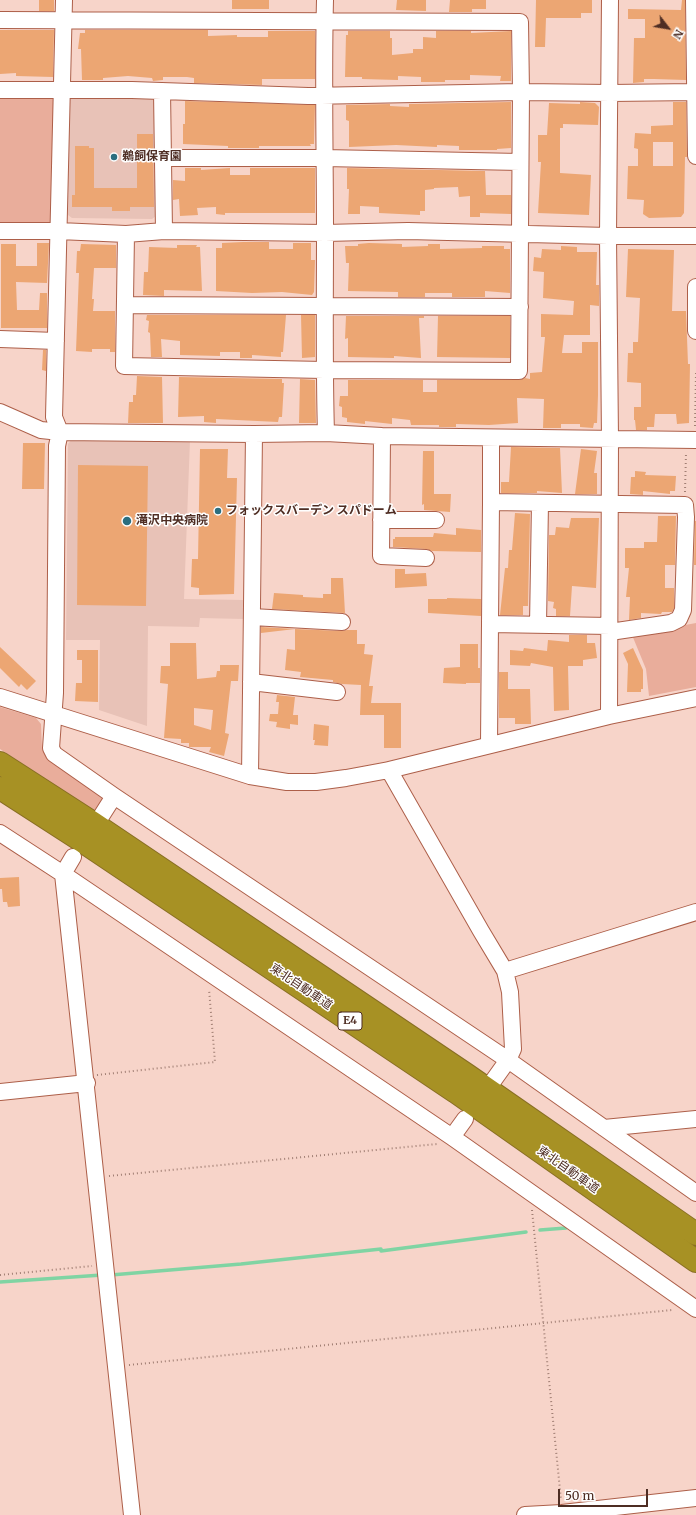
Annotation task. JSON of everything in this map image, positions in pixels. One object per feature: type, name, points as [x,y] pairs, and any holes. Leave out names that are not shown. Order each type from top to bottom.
[{"type":"highway","name":"東北自動車道","points":[[0,763],[93,822],[461,1070],[696,1234]]},
{"type":"highway","name":"東北自動車道","points":[[0,788],[79,839],[449,1087],[696,1261]]},
{"type":"street","points":[[64,0],[54,417],[60,432],[57,446],[55,693],[51,748],[54,754],[114,796],[508,1060],[696,1193]]},
{"type":"street","points":[[325,0],[323,95],[325,233],[324,370],[326,433]]},
{"type":"street","points":[[609,716],[610,439],[608,236],[610,0]]},
{"type":"street","points":[[694,0],[696,156]]},
{"type":"street","points":[[0,20],[520,22],[521,92],[519,371],[324,370],[124,366],[126,234]]},
{"type":"street","points":[[0,90],[162,91],[308,96],[521,92],[695,92]]},
{"type":"street","points":[[162,91],[164,231]]},
{"type":"street","points":[[162,158],[324,158],[520,162]]},
{"type":"street","points":[[0,231],[59,231],[126,234],[164,231],[325,233],[408,231],[608,236],[696,236]]},
{"type":"street","points":[[696,287],[696,331]]},
{"type":"street","points":[[125,305],[520,307]]},
{"type":"street","points":[[0,339],[56,341]]},
{"type":"street","points":[[0,412],[41,430],[60,432],[254,434],[326,433],[382,436],[692,440]]},
{"type":"street","points":[[250,776],[254,434]]},
{"type":"street","points":[[382,436],[381,556],[426,558]]},
{"type":"street","points":[[488,744],[491,438]]},
{"type":"street","points":[[490,624],[610,629],[671,623],[679,619],[683,602],[686,517],[684,505],[491,502]]},
{"type":"street","points":[[538,625],[540,503]]},
{"type":"street","points":[[381,520],[436,520]]},
{"type":"street","points":[[252,617],[342,622]]},
{"type":"street","points":[[251,682],[337,692]]},
{"type":"street","points":[[0,697],[250,776],[287,782],[316,782],[389,770],[488,744],[609,716],[696,698]]},
{"type":"street","points":[[389,770],[480,931],[505,971],[510,992],[513,1049],[508,1060],[493,1081]]},
{"type":"street","points":[[100,818],[114,796]]},
{"type":"street","points":[[0,833],[452,1137],[695,1308]]},
{"type":"street","points":[[73,857],[63,874],[132,1515]]},
{"type":"street","points":[[505,971],[696,912]]},
{"type":"street","points":[[0,1092],[86,1080]]},
{"type":"street","points":[[452,1137],[465,1119]]},
{"type":"street","points":[[604,1128],[696,1119]]},
{"type":"street","points":[[525,1515],[562,1513],[696,1498]]},
{"type":"path","points":[[684,505],[692,440],[696,373]]},
{"type":"path","points":[[86,1080],[215,1062],[207,971]]},
{"type":"path","points":[[96,1178],[437,1144],[452,1137]]},
{"type":"path","points":[[530,1192],[562,1513]]},
{"type":"path","points":[[0,1275],[106,1272]]},
{"type":"path","points":[[116,1366],[543,1322],[695,1308]]},
{"type":"shaded area","points":[[0,94],[46,94],[58,99],[56,226],[0,226]]},
{"type":"shaded area","name":"鵜飼保育園","points":[[72,96],[155,96],[160,213],[152,219],[72,218],[68,215],[69,101]]},
{"type":"shaded area","name":"滝沢中央病院","points":[[72,439],[190,440],[184,599],[244,600],[244,619],[200,618],[199,627],[148,626],[147,726],[99,710],[100,640],[66,640],[68,444]]},
{"type":"shaded area","points":[[696,623],[696,687],[649,696],[646,669],[632,635]]},
{"type":"shaded area","points":[[0,707],[36,718],[41,724],[42,749],[48,759],[107,798],[97,813],[0,749]]},
{"type":"building","points":[[39,0],[54,0],[54,11],[39,11]]},
{"type":"building","points":[[232,0],[269,0],[269,9],[232,9]]},
{"type":"building","points":[[397,0],[426,0],[426,11],[396,10]]},
{"type":"building","points":[[450,0],[486,0],[486,9],[472,9],[472,12],[449,12]]},
{"type":"building","points":[[536,0],[592,0],[592,13],[581,13],[581,18],[546,18],[545,47],[535,47]]},
{"type":"building","points":[[682,0],[685,0],[686,80],[644,79],[644,82],[633,83],[634,38],[645,38],[645,19],[628,19],[628,9],[681,10]]},
{"type":"building","points":[[0,30],[54,30],[53,77],[16,76],[16,73],[0,74]]},
{"type":"building","points":[[85,30],[208,30],[208,36],[237,35],[237,37],[268,37],[268,31],[315,31],[315,79],[262,79],[262,85],[194,83],[194,78],[187,77],[163,77],[163,80],[153,81],[152,78],[128,76],[103,78],[103,80],[82,80],[81,49],[78,49],[80,33],[85,33]]},
{"type":"building","points":[[348,31],[390,31],[390,38],[392,38],[392,55],[413,53],[413,49],[423,49],[423,37],[436,38],[436,31],[471,31],[471,33],[511,31],[511,81],[500,81],[501,76],[470,75],[470,80],[445,80],[445,82],[421,82],[421,77],[398,76],[398,80],[345,77],[346,35],[348,35]]},
{"type":"building","points":[[185,101],[315,105],[314,144],[310,144],[311,146],[259,146],[259,148],[228,148],[228,146],[183,144]]},
{"type":"building","points":[[511,102],[511,148],[497,150],[459,150],[459,146],[437,145],[437,147],[396,145],[349,147],[349,121],[346,120],[346,105],[390,104],[390,106],[409,107],[409,104]]},
{"type":"building","points":[[580,102],[595,103],[599,107],[598,125],[563,124],[563,128],[560,128],[560,173],[591,175],[589,215],[538,213],[541,162],[538,162],[538,135],[547,135],[549,103],[580,104]]},
{"type":"building","points":[[673,102],[686,102],[687,157],[685,157],[684,213],[681,217],[649,218],[643,214],[644,200],[627,199],[628,166],[638,166],[638,149],[634,148],[635,133],[651,134],[651,126],[673,125]],"holes":[[[653,142],[673,142],[673,166],[653,166]]]},
{"type":"building","points":[[137,134],[153,134],[154,207],[130,207],[130,211],[112,211],[112,207],[72,207],[72,195],[75,195],[75,146],[89,146],[89,148],[94,148],[94,188],[137,188]]},
{"type":"building","points":[[185,168],[201,168],[201,170],[230,168],[230,175],[250,175],[250,168],[315,168],[315,213],[225,213],[225,215],[216,214],[216,207],[197,208],[198,215],[180,216],[179,199],[173,200],[173,180],[185,181]]},
{"type":"building","points":[[347,168],[485,171],[486,195],[511,195],[511,214],[480,213],[480,217],[470,217],[470,196],[459,197],[458,187],[425,190],[425,211],[420,211],[420,215],[379,213],[379,207],[360,206],[360,214],[348,214],[349,189],[347,189]]},
{"type":"building","points":[[269,242],[269,249],[293,249],[293,243],[311,243],[311,260],[315,260],[314,292],[312,295],[282,292],[252,293],[216,291],[216,248],[222,248],[222,243]]},
{"type":"building","points":[[37,243],[49,243],[47,283],[16,282],[17,310],[39,310],[40,293],[47,293],[47,328],[1,328],[1,244],[16,244],[16,266],[37,266]]},
{"type":"building","points":[[81,244],[116,245],[116,268],[94,268],[92,299],[94,299],[93,311],[115,311],[115,352],[110,352],[110,349],[92,349],[92,352],[76,351],[79,273],[76,273],[77,251],[80,251]]},
{"type":"building","points":[[358,244],[402,244],[402,247],[440,244],[440,249],[504,246],[504,249],[510,249],[510,293],[485,291],[485,297],[452,297],[452,293],[425,293],[425,297],[398,297],[398,292],[348,291],[349,263],[346,263],[345,246],[358,246]]},
{"type":"building","points":[[177,245],[197,245],[196,247],[200,247],[202,291],[164,290],[164,296],[143,295],[144,272],[148,272],[149,247],[177,248]]},
{"type":"building","points":[[561,246],[577,247],[577,252],[597,252],[596,285],[599,285],[599,306],[590,305],[590,335],[564,335],[562,353],[582,353],[582,342],[598,342],[597,423],[594,423],[593,428],[580,427],[580,424],[561,424],[561,428],[543,428],[544,399],[517,398],[518,423],[489,425],[456,424],[456,427],[439,427],[439,425],[411,425],[410,420],[392,418],[392,424],[365,421],[365,424],[347,422],[347,418],[342,417],[342,407],[339,406],[340,396],[348,396],[348,380],[423,380],[423,392],[437,392],[437,380],[519,380],[525,378],[530,379],[530,373],[542,372],[545,337],[541,337],[541,314],[573,315],[574,301],[543,298],[544,272],[533,271],[534,257],[541,258],[542,249],[561,250]]},
{"type":"building","points":[[628,249],[674,250],[672,311],[686,311],[688,364],[690,364],[689,423],[677,424],[676,414],[655,414],[654,427],[647,427],[647,430],[636,430],[634,407],[641,407],[641,383],[627,382],[628,353],[633,353],[633,342],[638,342],[640,298],[626,297]]},
{"type":"building","points":[[147,315],[286,315],[283,352],[281,352],[281,357],[252,355],[252,358],[240,358],[240,352],[220,352],[220,356],[180,355],[180,341],[161,339],[162,357],[151,357],[150,333],[148,332],[149,321],[146,320]]},
{"type":"building","points":[[301,315],[315,315],[315,357],[302,358]]},
{"type":"building","points":[[346,316],[424,316],[424,318],[419,318],[421,358],[394,356],[394,358],[348,357],[348,338],[345,339]]},
{"type":"building","points":[[438,316],[510,316],[510,358],[437,357]]},
{"type":"building","points":[[43,350],[46,350],[46,371],[42,370]]},
{"type":"building","points":[[137,376],[162,377],[163,423],[128,423],[129,402],[133,402],[133,395],[136,395]]},
{"type":"building","points":[[179,377],[282,379],[282,383],[284,383],[282,417],[279,417],[278,422],[216,419],[216,423],[204,422],[204,416],[178,417]]},
{"type":"building","points":[[300,379],[315,380],[316,423],[299,423]]},
{"type":"building","points":[[23,443],[45,443],[44,489],[22,489]]},
{"type":"building","points":[[511,447],[560,448],[562,493],[537,491],[537,493],[501,493],[501,482],[509,482]]},
{"type":"building","name":"フォックスバーデン スパドーム","points":[[200,449],[228,449],[227,478],[237,478],[234,594],[199,595],[199,588],[191,587],[192,559],[198,559]]},
{"type":"building","points":[[581,449],[597,451],[594,473],[597,473],[597,494],[575,494]]},
{"type":"building","points":[[423,451],[434,451],[434,494],[451,494],[450,512],[424,510],[424,504],[422,505]]},
{"type":"building","name":"滝沢中央病院","points":[[78,465],[148,466],[146,606],[77,605]]},
{"type":"building","points":[[635,471],[646,472],[645,475],[676,476],[675,491],[670,491],[670,494],[643,491],[643,495],[630,494],[631,477],[635,477]]},
{"type":"building","points":[[515,513],[530,514],[528,606],[523,606],[523,615],[500,615],[505,568],[508,568],[509,550],[512,550]]},
{"type":"building","points":[[658,516],[676,516],[675,565],[665,565],[665,588],[674,588],[674,608],[672,612],[662,612],[661,614],[641,613],[641,618],[629,620],[630,597],[626,597],[629,568],[625,568],[625,548],[644,548],[644,542],[657,542]]},
{"type":"building","points":[[571,518],[599,518],[596,588],[572,586],[570,616],[556,616],[556,609],[553,608],[554,602],[548,601],[549,535],[555,535],[556,527],[569,528]]},
{"type":"building","points":[[695,521],[696,565],[694,565]]},
{"type":"building","points":[[456,528],[481,530],[481,552],[432,551],[426,549],[393,547],[393,539],[395,539],[395,537],[433,537],[434,533],[456,535]]},
{"type":"building","points":[[395,569],[405,569],[405,574],[426,573],[427,586],[395,588]]},
{"type":"building","points":[[331,578],[343,578],[345,613],[272,609],[274,593],[323,598],[323,594],[331,594]]},
{"type":"building","points":[[428,599],[481,599],[481,616],[428,613]]},
{"type":"building","points":[[261,627],[295,629],[261,633]]},
{"type":"building","points":[[295,629],[341,631],[357,630],[357,644],[365,644],[364,654],[373,655],[369,686],[373,686],[371,703],[401,703],[401,748],[384,748],[384,715],[360,715],[361,685],[342,684],[333,682],[333,680],[300,677],[301,672],[285,670],[287,649],[295,650]]},
{"type":"building","points":[[569,635],[587,635],[587,643],[595,643],[597,658],[583,660],[583,666],[568,666],[569,710],[554,711],[553,667],[531,663],[530,666],[510,665],[510,650],[523,651],[524,648],[547,651],[548,640],[569,642]]},
{"type":"building","points":[[170,643],[196,643],[197,679],[216,677],[217,671],[220,671],[220,665],[239,665],[238,681],[231,681],[225,733],[229,734],[224,756],[209,752],[211,747],[189,747],[189,743],[181,743],[181,739],[164,738],[168,684],[160,683],[161,666],[170,666]],"holes":[[[194,708],[213,710],[211,730],[194,725]]]},
{"type":"building","points":[[460,644],[478,644],[478,668],[480,668],[480,683],[443,683],[444,668],[460,667]]},
{"type":"building","points":[[0,647],[36,681],[27,690],[21,684],[19,687],[0,668]]},
{"type":"building","points":[[633,648],[643,670],[643,689],[641,689],[641,692],[627,692],[628,664],[623,653]]},
{"type":"building","points":[[77,650],[98,650],[98,702],[75,701],[76,683],[82,683],[82,660],[77,660]]},
{"type":"building","points":[[499,672],[508,672],[508,689],[530,689],[531,724],[515,724],[515,718],[499,718]]},
{"type":"building","points":[[277,695],[295,697],[293,715],[298,715],[298,725],[290,724],[290,729],[276,727],[277,722],[269,721],[270,714],[278,714],[279,702],[276,702]]},
{"type":"building","points":[[314,724],[329,726],[328,746],[314,745]]},
{"type":"building","points":[[19,877],[20,906],[8,907],[7,902],[3,902],[2,889],[0,889],[0,878]]},
{"type":"waterway","points":[[540,1230],[566,1228]]},
{"type":"waterway","points":[[111,1275],[241,1264],[381,1249],[381,1251],[526,1232]]},
{"type":"waterway","points":[[0,1282],[102,1275]]},
{"type":"place","name":"鵜飼保育園","points":[[114,157]]},
{"type":"place","name":"フォックスバーデン スパドーム","points":[[218,511]]},
{"type":"place","name":"滝沢中央病院","points":[[127,521]]}]
